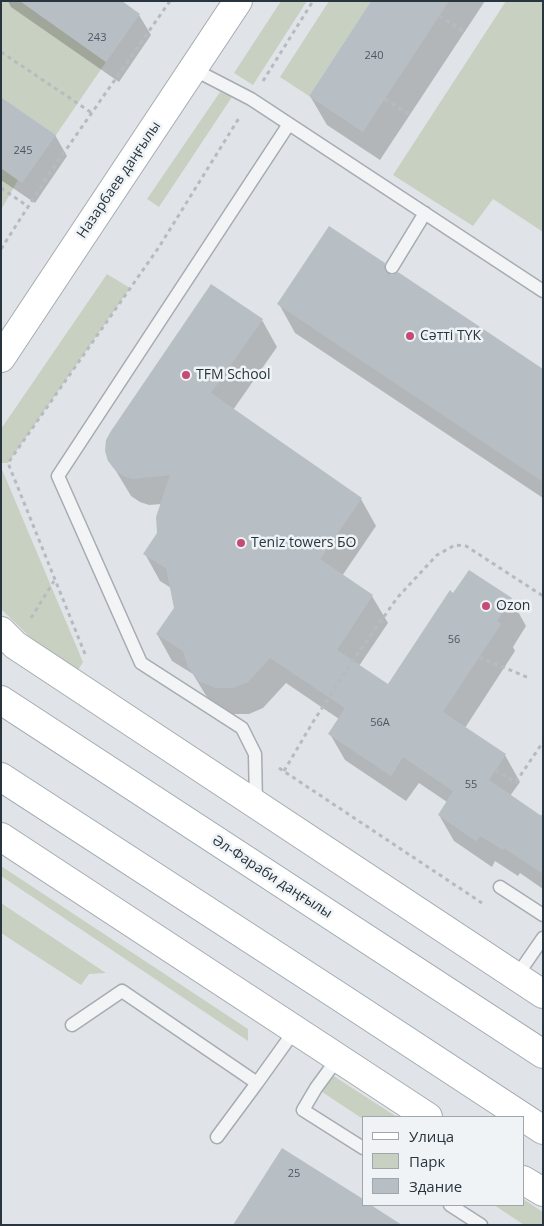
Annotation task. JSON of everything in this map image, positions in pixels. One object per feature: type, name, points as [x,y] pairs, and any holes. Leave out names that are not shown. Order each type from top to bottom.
[{"type":"main road","name":"Назарбаев даңғылы","points":[[1,358],[238,1]]},
{"type":"main road","points":[[12,636],[256,805],[543,994]]},
{"type":"main road","name":"Әл-Фараби даңғылы","points":[[1,700],[543,1054]]},
{"type":"main road","points":[[1,777],[522,1116]]},
{"type":"main road","points":[[1,838],[426,1116]]},
{"type":"main road","points":[[524,1118],[543,1130]]},
{"type":"main road","points":[[524,1181],[543,1192]]},
{"type":"lane","points":[[193,69],[251,99],[543,291]]},
{"type":"lane","points":[[256,805],[255,754],[242,728],[141,663],[58,476],[289,124]]},
{"type":"lane","points":[[392,268],[425,214]]},
{"type":"lane","points":[[500,887],[543,915]]},
{"type":"lane","points":[[516,977],[543,938]]},
{"type":"lane","points":[[72,1025],[122,991],[258,1083]]},
{"type":"lane","points":[[217,1137],[295,1030]]},
{"type":"lane","points":[[338,1058],[303,1110],[362,1147]]},
{"type":"lane","points":[[452,1206],[480,1225]]},
{"type":"path","points":[[87,658],[8,463],[159,248],[313,1]]},
{"type":"path","points":[[1,249],[49,174],[168,2]]},
{"type":"path","points":[[439,16],[465,32]]},
{"type":"path","points":[[1,52],[92,113]]},
{"type":"path","points":[[385,100],[410,116]]},
{"type":"path","points":[[1,188],[28,207]]},
{"type":"path","points":[[284,771],[350,665],[397,598],[437,556],[455,545],[466,546],[543,596]]},
{"type":"path","points":[[12,636],[54,580]]},
{"type":"path","points":[[479,657],[529,678]]},
{"type":"path","points":[[495,770],[516,782],[543,742]]},
{"type":"path","points":[[255,754],[284,771],[486,906]]},
{"type":"green space","points":[[1,1],[20,1],[106,62],[56,135],[1,97]]},
{"type":"green space","points":[[281,1],[307,1],[253,85],[234,73]]},
{"type":"green space","points":[[329,1],[371,1],[309,96],[280,77]]},
{"type":"green space","points":[[506,1],[543,1],[543,232],[493,199],[473,226],[393,175]]},
{"type":"green space","points":[[220,92],[232,97],[159,207],[147,199]]},
{"type":"green space","points":[[1,168],[18,180],[1,210]]},
{"type":"green space","points":[[107,274],[130,288],[8,463],[1,463],[1,429]]},
{"type":"green space","points":[[1,467],[83,662],[77,672],[32,639],[1,609]]},
{"type":"green space","points":[[1,866],[248,1029],[248,1041],[1,876]]},
{"type":"green space","points":[[1,903],[106,973],[89,974],[81,985],[1,933]]},
{"type":"green space","points":[[329,1073],[395,1116],[362,1116],[362,1118],[316,1088]]},
{"type":"green space","points":[[524,1200],[543,1212],[543,1225],[524,1225],[496,1206],[524,1206]]},
{"type":"building","points":[[20,1],[122,1],[140,14],[106,62]]},
{"type":"building","points":[[371,1],[449,1],[363,132],[309,96]]},
{"type":"building","points":[[1,97],[56,135],[22,183],[1,168]]},
{"type":"building","name":"Сәтті ТҮК","points":[[329,226],[385,263],[384,267],[387,274],[392,275],[398,272],[543,369],[543,482],[277,304]]},
{"type":"building","points":[[211,284],[263,319],[211,393],[362,498],[320,559],[373,595],[337,650],[388,684],[450,590],[453,593],[469,570],[512,598],[497,621],[501,624],[443,712],[506,754],[489,780],[543,817],[543,874],[504,848],[503,850],[480,836],[476,841],[438,815],[453,791],[403,757],[391,776],[328,734],[345,708],[270,658],[248,682],[233,688],[216,688],[199,681],[188,667],[183,651],[156,634],[174,608],[166,568],[143,554],[157,533],[156,517],[170,475],[133,479],[123,476],[108,461],[105,451],[106,440]]},
{"type":"building","points":[[282,1148],[362,1198],[362,1206],[373,1206],[402,1225],[233,1225]]},
{"type":"place","name":"Сәтті ТҮК","points":[[410,336]]},
{"type":"place","name":"TFM School","points":[[186,375]]},
{"type":"place","name":"Teniz towers БО","points":[[241,543]]},
{"type":"place","name":"Ozon","points":[[486,606]]}]
